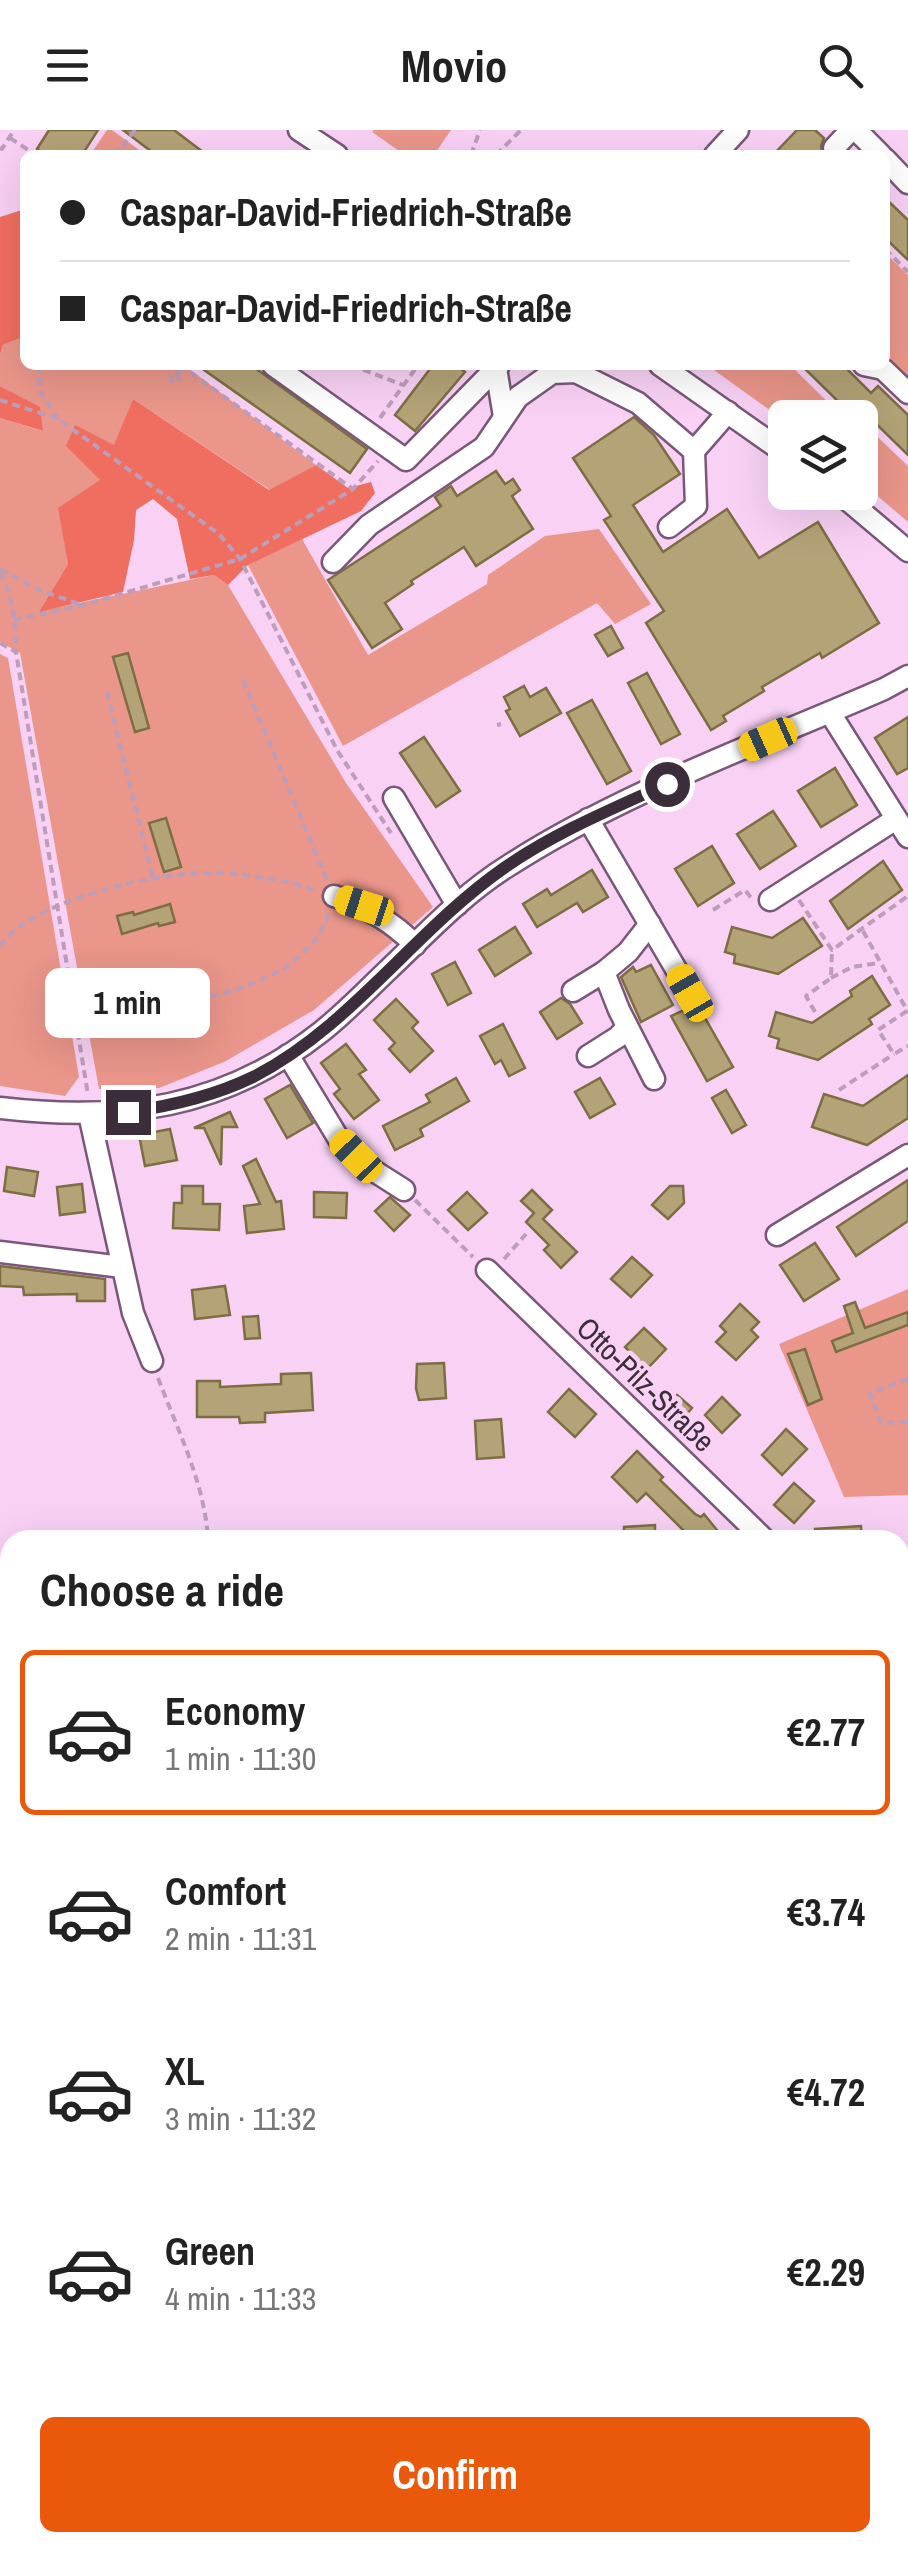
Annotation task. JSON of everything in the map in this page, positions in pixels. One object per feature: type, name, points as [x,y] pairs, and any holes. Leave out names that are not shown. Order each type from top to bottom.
[{"type":"street","points":[[299,130],[329,150]]},
{"type":"street","points":[[720,150],[738,130]]},
{"type":"street","points":[[834,148],[853,130],[875,150]]},
{"type":"street","points":[[890,164],[908,182]]},
{"type":"street","points":[[282,370],[406,460],[494,370]]},
{"type":"street","points":[[497,370],[504,417]]},
{"type":"street","points":[[667,370],[768,441]]},
{"type":"street","points":[[885,370],[908,393]]},
{"type":"street","points":[[332,562],[369,525],[484,447],[518,397],[552,373],[576,372],[638,403],[694,451]]},
{"type":"street","points":[[669,526],[696,506],[694,451],[728,412]]},
{"type":"street","points":[[859,510],[908,552]]},
{"type":"street","points":[[0,1108],[88,1114],[164,1107],[215,1093],[254,1076],[333,1021],[457,904],[506,866],[588,820],[908,676]]},
{"type":"street","points":[[830,713],[908,837]]},
{"type":"street","points":[[394,798],[457,904]]},
{"type":"street","points":[[770,900],[896,819]]},
{"type":"street","points":[[588,820],[690,993]]},
{"type":"street","points":[[334,896],[364,906],[404,933],[414,945]]},
{"type":"street","points":[[574,991],[628,952],[650,924]]},
{"type":"street","points":[[604,972],[654,1079]]},
{"type":"street","points":[[588,1056],[618,1037],[627,1026]]},
{"type":"street","points":[[288,1055],[340,1141],[371,1169],[404,1190]]},
{"type":"street","points":[[88,1114],[133,1313],[152,1361]]},
{"type":"street","points":[[777,1236],[908,1155]]},
{"type":"street","points":[[0,1252],[122,1267]]},
{"type":"street","name":"Otto-Pilz-Straße","points":[[488,1272],[755,1530]]},
{"type":"path","points":[[0,147],[14,130]]},
{"type":"path","points":[[120,150],[135,130]]},
{"type":"path","points":[[501,150],[521,130]]},
{"type":"path","points":[[10,138],[28,150]]},
{"type":"path","points":[[124,144],[133,150]]},
{"type":"path","points":[[890,254],[908,272]]},
{"type":"path","points":[[39,370],[41,393],[58,420]]},
{"type":"path","points":[[188,370],[353,488]]},
{"type":"path","points":[[364,370],[403,385]]},
{"type":"path","points":[[369,433],[414,370]]},
{"type":"path","points":[[0,400],[58,420],[220,534],[240,558],[337,750],[391,833]]},
{"type":"path","points":[[14,620],[83,605],[240,558],[353,488],[384,453]]},
{"type":"path","points":[[0,571],[42,592],[83,605]]},
{"type":"path","points":[[0,571],[14,620],[56,906],[72,984],[88,1114]]},
{"type":"path","points":[[0,644],[16,652]]},
{"type":"path","points":[[134,1012],[208,997],[281,970],[307,950],[327,920],[334,896],[243,680]]},
{"type":"path","points":[[107,692],[153,879]]},
{"type":"path","points":[[0,946],[23,922],[56,906],[153,879],[198,873],[240,874],[289,882],[334,896]]},
{"type":"path","points":[[791,888],[832,950],[831,978]]},
{"type":"path","points":[[713,910],[745,890],[758,908],[770,900]]},
{"type":"path","points":[[832,950],[908,896]]},
{"type":"path","points":[[863,931],[908,1011],[878,1030],[894,1054]]},
{"type":"path","points":[[815,1012],[806,996],[852,967],[878,962]]},
{"type":"path","points":[[839,1090],[908,1046]]},
{"type":"path","points":[[404,1190],[488,1272],[526,1234]]},
{"type":"path","points":[[152,1361],[198,1486],[208,1530]]},
{"type":"path","points":[[908,1378],[870,1393],[881,1423],[908,1422]]},
{"type":"shaded area","points":[[107,130],[112,130],[139,150],[93,150]]},
{"type":"shaded area","points":[[451,130],[437,150],[398,150],[372,132]]},
{"type":"shaded area","points":[[20,211],[20,338],[3,345],[0,355],[0,217]]},
{"type":"shaded area","points":[[890,258],[908,275],[908,386],[890,368]]},
{"type":"shaded area","points":[[20,338],[20,370],[191,370],[316,465],[270,490],[133,399],[101,480],[59,508],[68,564],[40,611],[214,575],[228,585],[346,783],[433,907],[314,1010],[224,1062],[159,1088],[99,1089],[20,653],[0,642],[0,418],[42,431],[39,407],[0,386],[3,345]]},
{"type":"shaded area","points":[[714,370],[795,370],[826,400],[768,400],[768,409]]},
{"type":"shaded area","points":[[0,386],[40,407],[43,431],[0,418]]},
{"type":"shaded area","points":[[133,399],[269,490],[316,465],[348,488],[371,482],[375,493],[361,511],[248,565],[228,585],[214,575],[190,579],[177,519],[153,499],[136,510],[123,592],[39,612],[68,564],[58,508],[100,480],[66,446],[75,425],[114,445]]},
{"type":"shaded area","points":[[878,437],[908,466],[908,522],[878,496]]},
{"type":"shaded area","points":[[599,529],[651,604],[615,624],[597,603],[343,746],[248,565],[302,539],[368,655],[487,584],[488,575],[545,536]]},
{"type":"shaded area","points":[[0,654],[8,658],[79,1077],[65,1096],[0,1086]]},
{"type":"shaded area","points":[[908,1289],[908,1495],[844,1497],[779,1344]]},
{"type":"building","points":[[49,130],[98,130],[85,150],[37,149]]},
{"type":"building","points":[[123,130],[174,130],[200,150],[149,150]]},
{"type":"building","points":[[797,130],[815,130],[824,138],[822,150],[778,150]]},
{"type":"building","points":[[890,203],[908,220],[908,260],[890,243]]},
{"type":"building","points":[[204,370],[258,370],[367,449],[350,473]]},
{"type":"building","points":[[429,370],[465,372],[415,431],[395,415]]},
{"type":"building","points":[[806,370],[848,370],[871,393],[878,386],[908,415],[908,455],[878,426],[878,400],[837,400]]},
{"type":"building","points":[[634,417],[654,435],[680,474],[633,505],[663,552],[727,509],[759,558],[818,522],[879,623],[822,658],[820,653],[762,687],[764,691],[723,716],[726,721],[711,730],[646,623],[664,611],[604,520],[611,516],[573,458]]},
{"type":"building","points":[[496,471],[505,484],[513,479],[520,490],[512,496],[533,529],[476,566],[464,547],[411,581],[413,584],[385,603],[402,629],[372,648],[328,580],[441,506],[435,497],[451,486],[457,496]]},
{"type":"building","points":[[611,626],[623,648],[608,656],[595,635]]},
{"type":"building","points":[[128,653],[149,728],[135,732],[113,657]]},
{"type":"building","points":[[647,673],[680,734],[661,744],[628,683]]},
{"type":"building","points":[[524,686],[530,697],[546,688],[561,713],[520,736],[506,711],[510,709],[504,697]]},
{"type":"building","points":[[592,700],[631,771],[607,784],[567,713]]},
{"type":"building","points":[[908,717],[908,768],[897,774],[875,738]]},
{"type":"building","points":[[424,737],[460,791],[436,807],[400,753]]},
{"type":"building","points":[[835,768],[857,805],[821,827],[798,791]]},
{"type":"building","points":[[773,811],[796,846],[760,869],[737,834]]},
{"type":"building","points":[[166,818],[181,867],[164,872],[149,823]]},
{"type":"building","points":[[712,846],[734,883],[698,906],[675,869]]},
{"type":"building","points":[[883,861],[902,890],[848,929],[830,901]]},
{"type":"building","points":[[592,870],[608,897],[583,912],[577,903],[537,927],[523,904],[547,889],[551,895]]},
{"type":"building","points":[[170,904],[175,922],[122,934],[117,916]]},
{"type":"building","points":[[803,918],[822,946],[778,974],[734,963],[735,955],[725,952],[732,927],[772,938]]},
{"type":"building","points":[[515,927],[531,953],[495,976],[479,950]]},
{"type":"building","points":[[455,962],[471,993],[448,1005],[432,974]]},
{"type":"building","points":[[651,965],[673,1005],[641,1022],[621,977],[633,967],[636,972]]},
{"type":"building","points":[[872,976],[890,1005],[869,1019],[872,1024],[818,1060],[777,1048],[779,1039],[769,1036],[776,1012],[812,1023],[852,996],[850,991]]},
{"type":"building","points":[[561,998],[570,1004],[582,1023],[557,1039],[540,1012]]},
{"type":"building","points":[[396,999],[418,1022],[412,1028],[433,1051],[410,1072],[389,1049],[395,1043],[374,1020]]},
{"type":"building","points":[[697,1004],[733,1067],[707,1081],[671,1016]]},
{"type":"building","points":[[503,1024],[525,1068],[509,1076],[501,1060],[495,1064],[480,1036]]},
{"type":"building","points":[[346,1044],[366,1070],[359,1074],[379,1100],[354,1119],[334,1094],[340,1089],[321,1063]]},
{"type":"building","points":[[908,1075],[908,1118],[867,1145],[812,1127],[824,1094],[863,1106]]},
{"type":"building","points":[[456,1078],[469,1101],[420,1129],[423,1136],[395,1150],[383,1126],[430,1102],[426,1095]]},
{"type":"building","points":[[600,1078],[615,1104],[590,1118],[575,1092]]},
{"type":"building","points":[[290,1085],[313,1123],[287,1138],[265,1099]]},
{"type":"building","points":[[726,1090],[746,1125],[732,1133],[712,1098]]},
{"type":"building","points":[[230,1112],[237,1127],[222,1127],[221,1165],[204,1128],[194,1128]]},
{"type":"building","points":[[170,1129],[177,1160],[145,1166],[139,1135]]},
{"type":"building","points":[[256,1159],[276,1202],[281,1201],[284,1229],[247,1233],[244,1206],[260,1204],[243,1166]]},
{"type":"building","points":[[7,1167],[38,1172],[34,1196],[4,1191]]},
{"type":"building","points":[[908,1180],[908,1221],[856,1256],[837,1227]]},
{"type":"building","points":[[82,1184],[85,1212],[60,1215],[57,1187]]},
{"type":"building","points":[[182,1186],[203,1186],[203,1204],[220,1204],[219,1230],[173,1228],[174,1203],[182,1203]]},
{"type":"building","points":[[670,1186],[683,1186],[684,1203],[668,1219],[652,1205]]},
{"type":"building","points":[[532,1190],[552,1210],[543,1219],[577,1252],[561,1268],[544,1250],[549,1245],[526,1222],[534,1213],[521,1201]]},
{"type":"building","points":[[314,1192],[347,1193],[346,1218],[314,1217]]},
{"type":"building","points":[[467,1192],[487,1213],[468,1230],[448,1210]]},
{"type":"building","points":[[390,1197],[410,1215],[394,1231],[375,1211]]},
{"type":"building","points":[[815,1243],[839,1279],[804,1301],[780,1265]]},
{"type":"building","points":[[632,1257],[652,1275],[631,1297],[611,1279]]},
{"type":"building","points":[[0,1266],[105,1279],[105,1301],[77,1301],[77,1294],[24,1295],[23,1287],[0,1286]]},
{"type":"building","points":[[225,1286],[230,1315],[195,1319],[192,1290]]},
{"type":"building","points":[[855,1302],[865,1328],[908,1312],[908,1325],[836,1352],[832,1341],[853,1333],[844,1306]]},
{"type":"building","points":[[740,1304],[759,1322],[751,1330],[758,1337],[736,1360],[716,1342],[726,1332],[720,1326]]},
{"type":"building","points":[[258,1316],[260,1338],[245,1339],[243,1317]]},
{"type":"building","points":[[644,1328],[666,1349],[647,1369],[625,1347]]},
{"type":"building","points":[[805,1349],[822,1399],[808,1405],[788,1354]]},
{"type":"building","points":[[444,1363],[446,1398],[419,1400],[417,1364]]},
{"type":"building","points":[[311,1373],[313,1410],[265,1413],[265,1422],[240,1423],[239,1417],[197,1417],[197,1381],[220,1381],[220,1387],[281,1384],[281,1374]]},
{"type":"building","points":[[569,1389],[596,1414],[575,1437],[548,1412]]},
{"type":"building","points":[[677,1395],[692,1408],[682,1420],[666,1407]]},
{"type":"building","points":[[722,1397],[740,1415],[722,1433],[705,1415]]},
{"type":"building","points":[[501,1419],[504,1457],[477,1459],[475,1421]]},
{"type":"building","points":[[786,1429],[807,1449],[782,1475],[762,1455]]},
{"type":"building","points":[[637,1451],[663,1477],[660,1480],[695,1514],[704,1514],[717,1530],[683,1530],[646,1493],[637,1502],[612,1477]]},
{"type":"building","points":[[794,1483],[814,1501],[794,1523],[774,1505]]},
{"type":"building","points":[[655,1525],[655,1530],[624,1530]]},
{"type":"building","points":[[861,1526],[861,1530],[815,1530]]},
{"type":"route","points":[[128,1112],[215,1093],[254,1076],[321,1032],[457,904],[506,866],[588,820],[667,784]]}]
